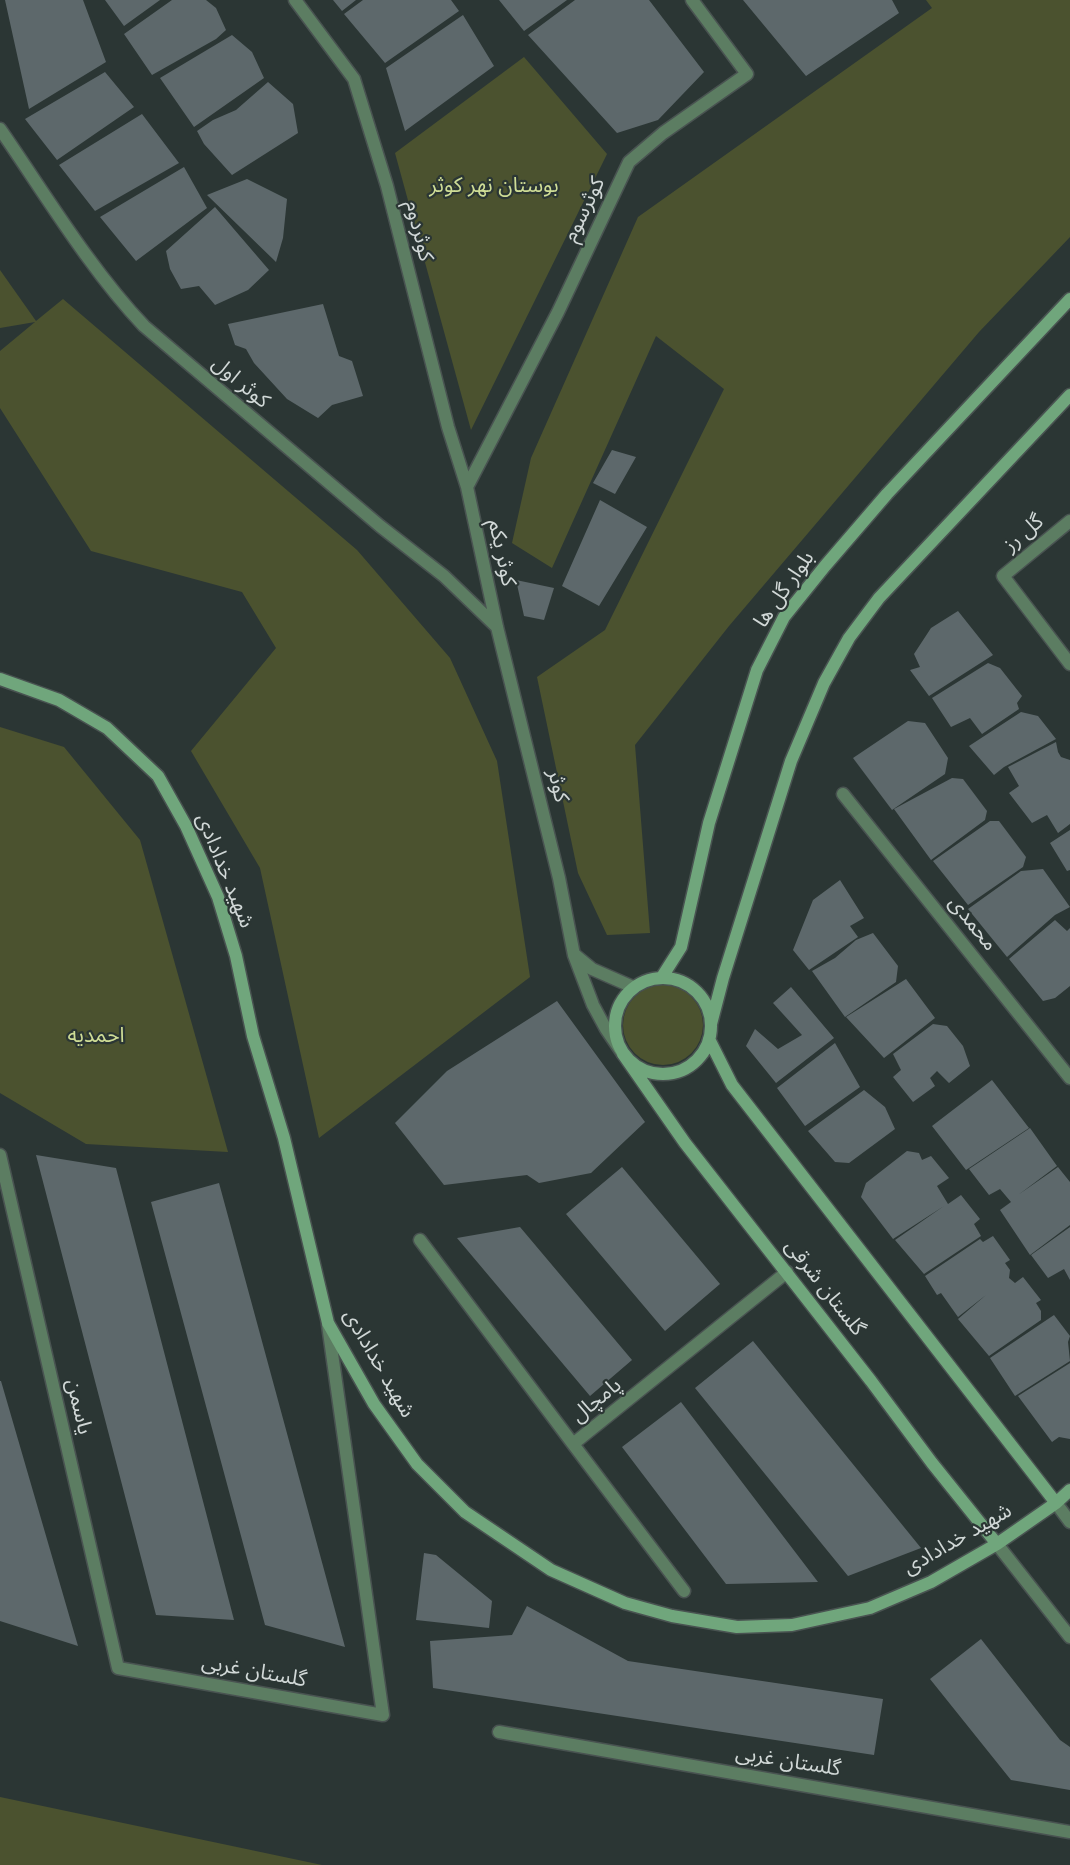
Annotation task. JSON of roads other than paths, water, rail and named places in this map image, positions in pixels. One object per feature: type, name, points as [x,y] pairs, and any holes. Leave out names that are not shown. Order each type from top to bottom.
[{"type":"main road","name":"بلوار گل ها","points":[[662,977],[681,946],[709,823],[757,670],[784,617],[887,494],[1070,299]]},
{"type":"main road","points":[[711,1024],[709,1009],[691,986],[676,979],[662,977],[646,980],[633,987],[623,997],[615,1018],[616,1040],[623,1054],[634,1065],[648,1072],[663,1075],[678,1072],[692,1065],[703,1054],[709,1039],[723,978],[791,761],[824,683],[849,638],[879,598],[1070,395]]},
{"type":"main road","name":"شهید خدادادی","points":[[0,679],[58,700],[107,728],[158,776],[186,826],[218,897],[236,956],[253,1036],[284,1138],[328,1323],[380,1413],[417,1464],[465,1512],[551,1570],[625,1603],[672,1616],[737,1627],[792,1625],[870,1608],[931,1582],[997,1544],[1056,1503],[1070,1490]]},
{"type":"main road","points":[[709,1039],[732,1085],[1056,1503]]},
{"type":"main road","name":"گلستان شرقی","points":[[623,1054],[685,1143],[997,1544]]},
{"type":"street","name":"کوثردوم","points":[[296,0],[354,79],[387,186],[448,427],[467,487]]},
{"type":"street","name":"کوثرسوم","points":[[467,487],[558,312],[630,162],[663,133],[747,74],[692,0]]},
{"type":"street","name":"کوثر اول","points":[[0,129],[93,264],[121,302],[144,326],[354,504],[444,576],[497,627]]},
{"type":"street","name":"کوثر یکم","points":[[467,487],[497,627]]},
{"type":"street","name":"گل رز","points":[[1070,521],[1003,576],[1070,664]]},
{"type":"street","name":"کوثر","points":[[497,627],[559,878],[574,955],[593,1005],[623,1054]]},
{"type":"street","name":"محمدی","points":[[843,794],[1070,1078]]},
{"type":"street","points":[[574,955],[592,969],[633,987]]},
{"type":"street","name":"یاسمن","points":[[0,1155],[118,1668]]},
{"type":"street","points":[[420,1240],[573,1444]]},
{"type":"street","name":"پامچال","points":[[684,1591],[573,1444],[787,1272]]},
{"type":"street","name":"گلستان غربی","points":[[118,1668],[383,1715],[328,1323]]},
{"type":"street","points":[[1056,1503],[1070,1522]]},
{"type":"street","points":[[997,1544],[1070,1637]]},
{"type":"street","name":"گلستان غربی","points":[[499,1732],[1070,1832]]},
{"type":"park label","name":"بوستان نهر کوثر","points":[[494,187]]},
{"type":"park label","name":"احمدیه","points":[[96,1037]]}]
